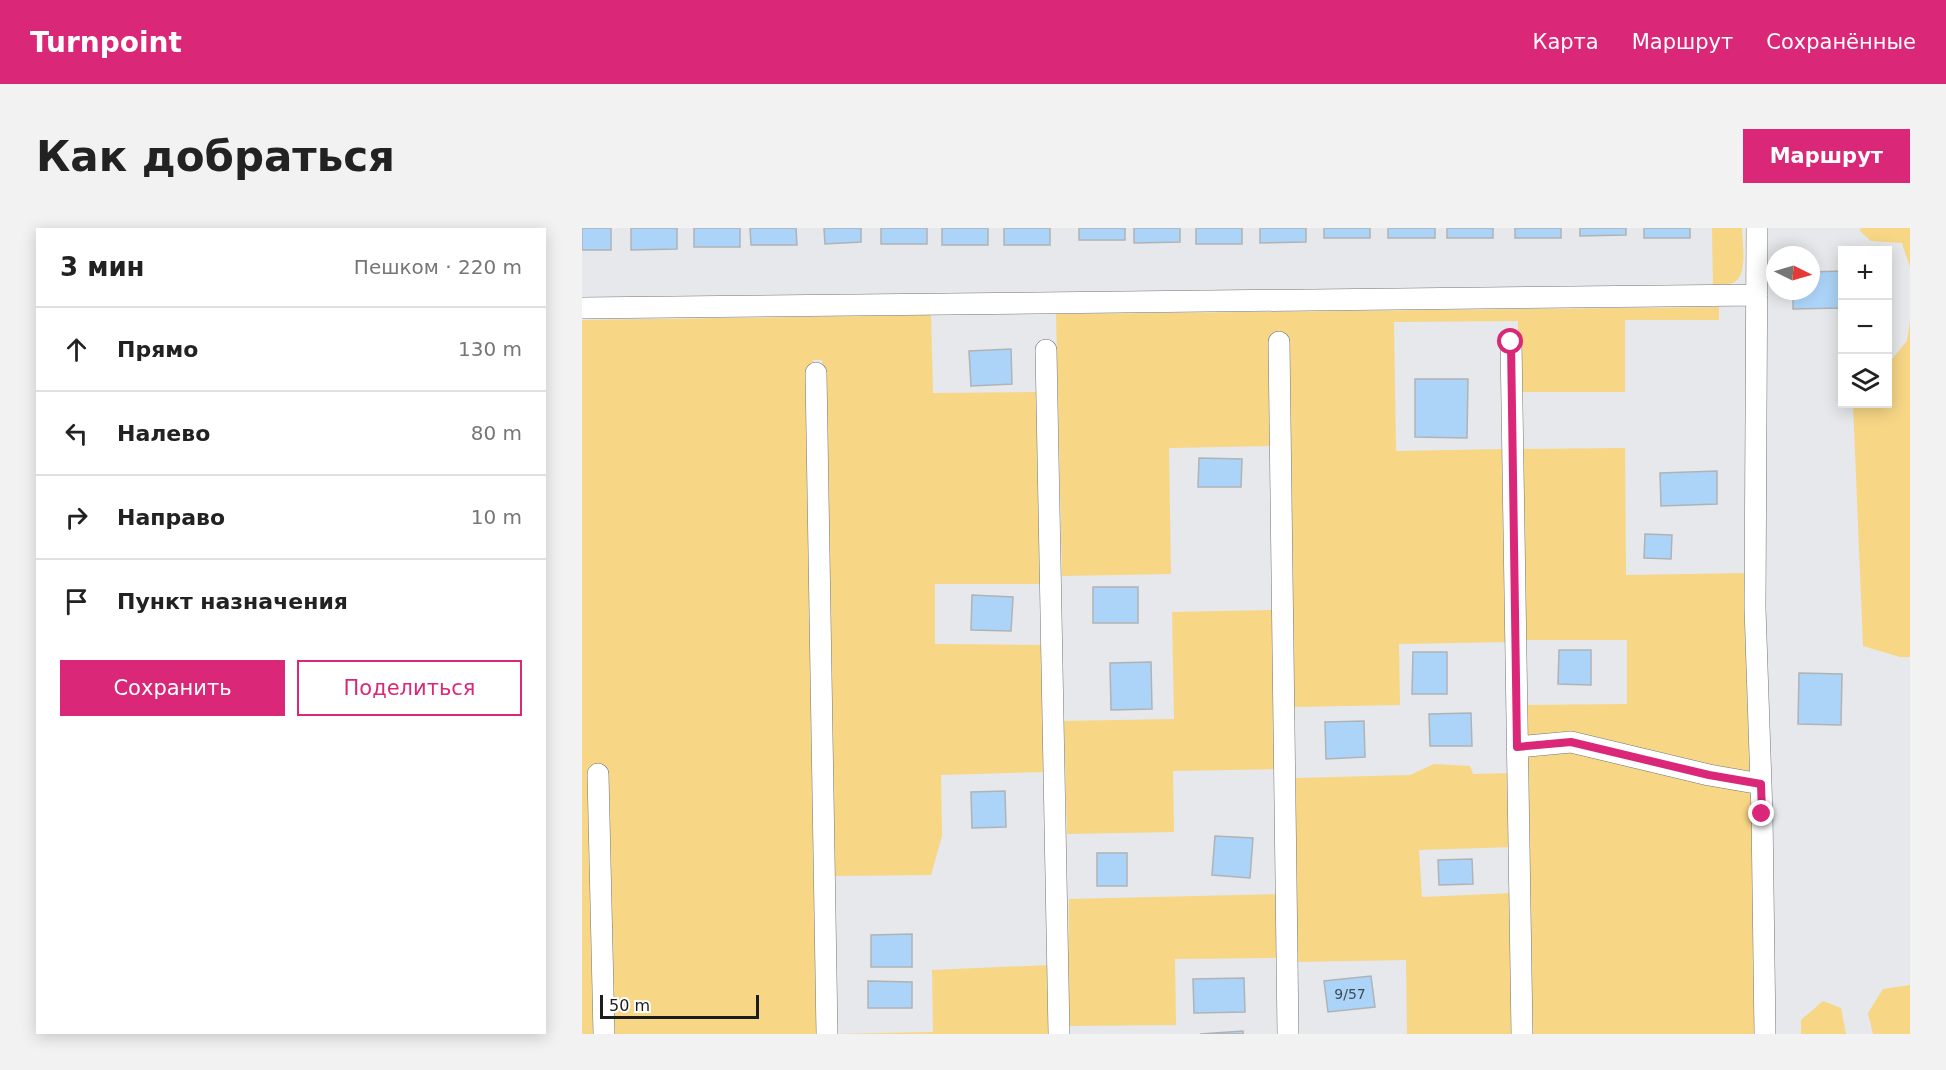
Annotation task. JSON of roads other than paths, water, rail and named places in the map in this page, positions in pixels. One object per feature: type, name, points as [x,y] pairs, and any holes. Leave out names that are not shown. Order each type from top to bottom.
[{"type":"street","points":[[1757,228],[1755,608],[1761,784],[1765,1034]]},
{"type":"street","points":[[582,308],[1757,295]]},
{"type":"street","points":[[1279,342],[1288,1034]]},
{"type":"street","points":[[1511,342],[1522,1034]]},
{"type":"street","points":[[1046,351],[1059,1034]]},
{"type":"street","points":[[816,373],[827,1034]]},
{"type":"street","points":[[1517,747],[1571,742],[1709,775],[1761,784]]},
{"type":"street","points":[[598,774],[604,1034]]}]
